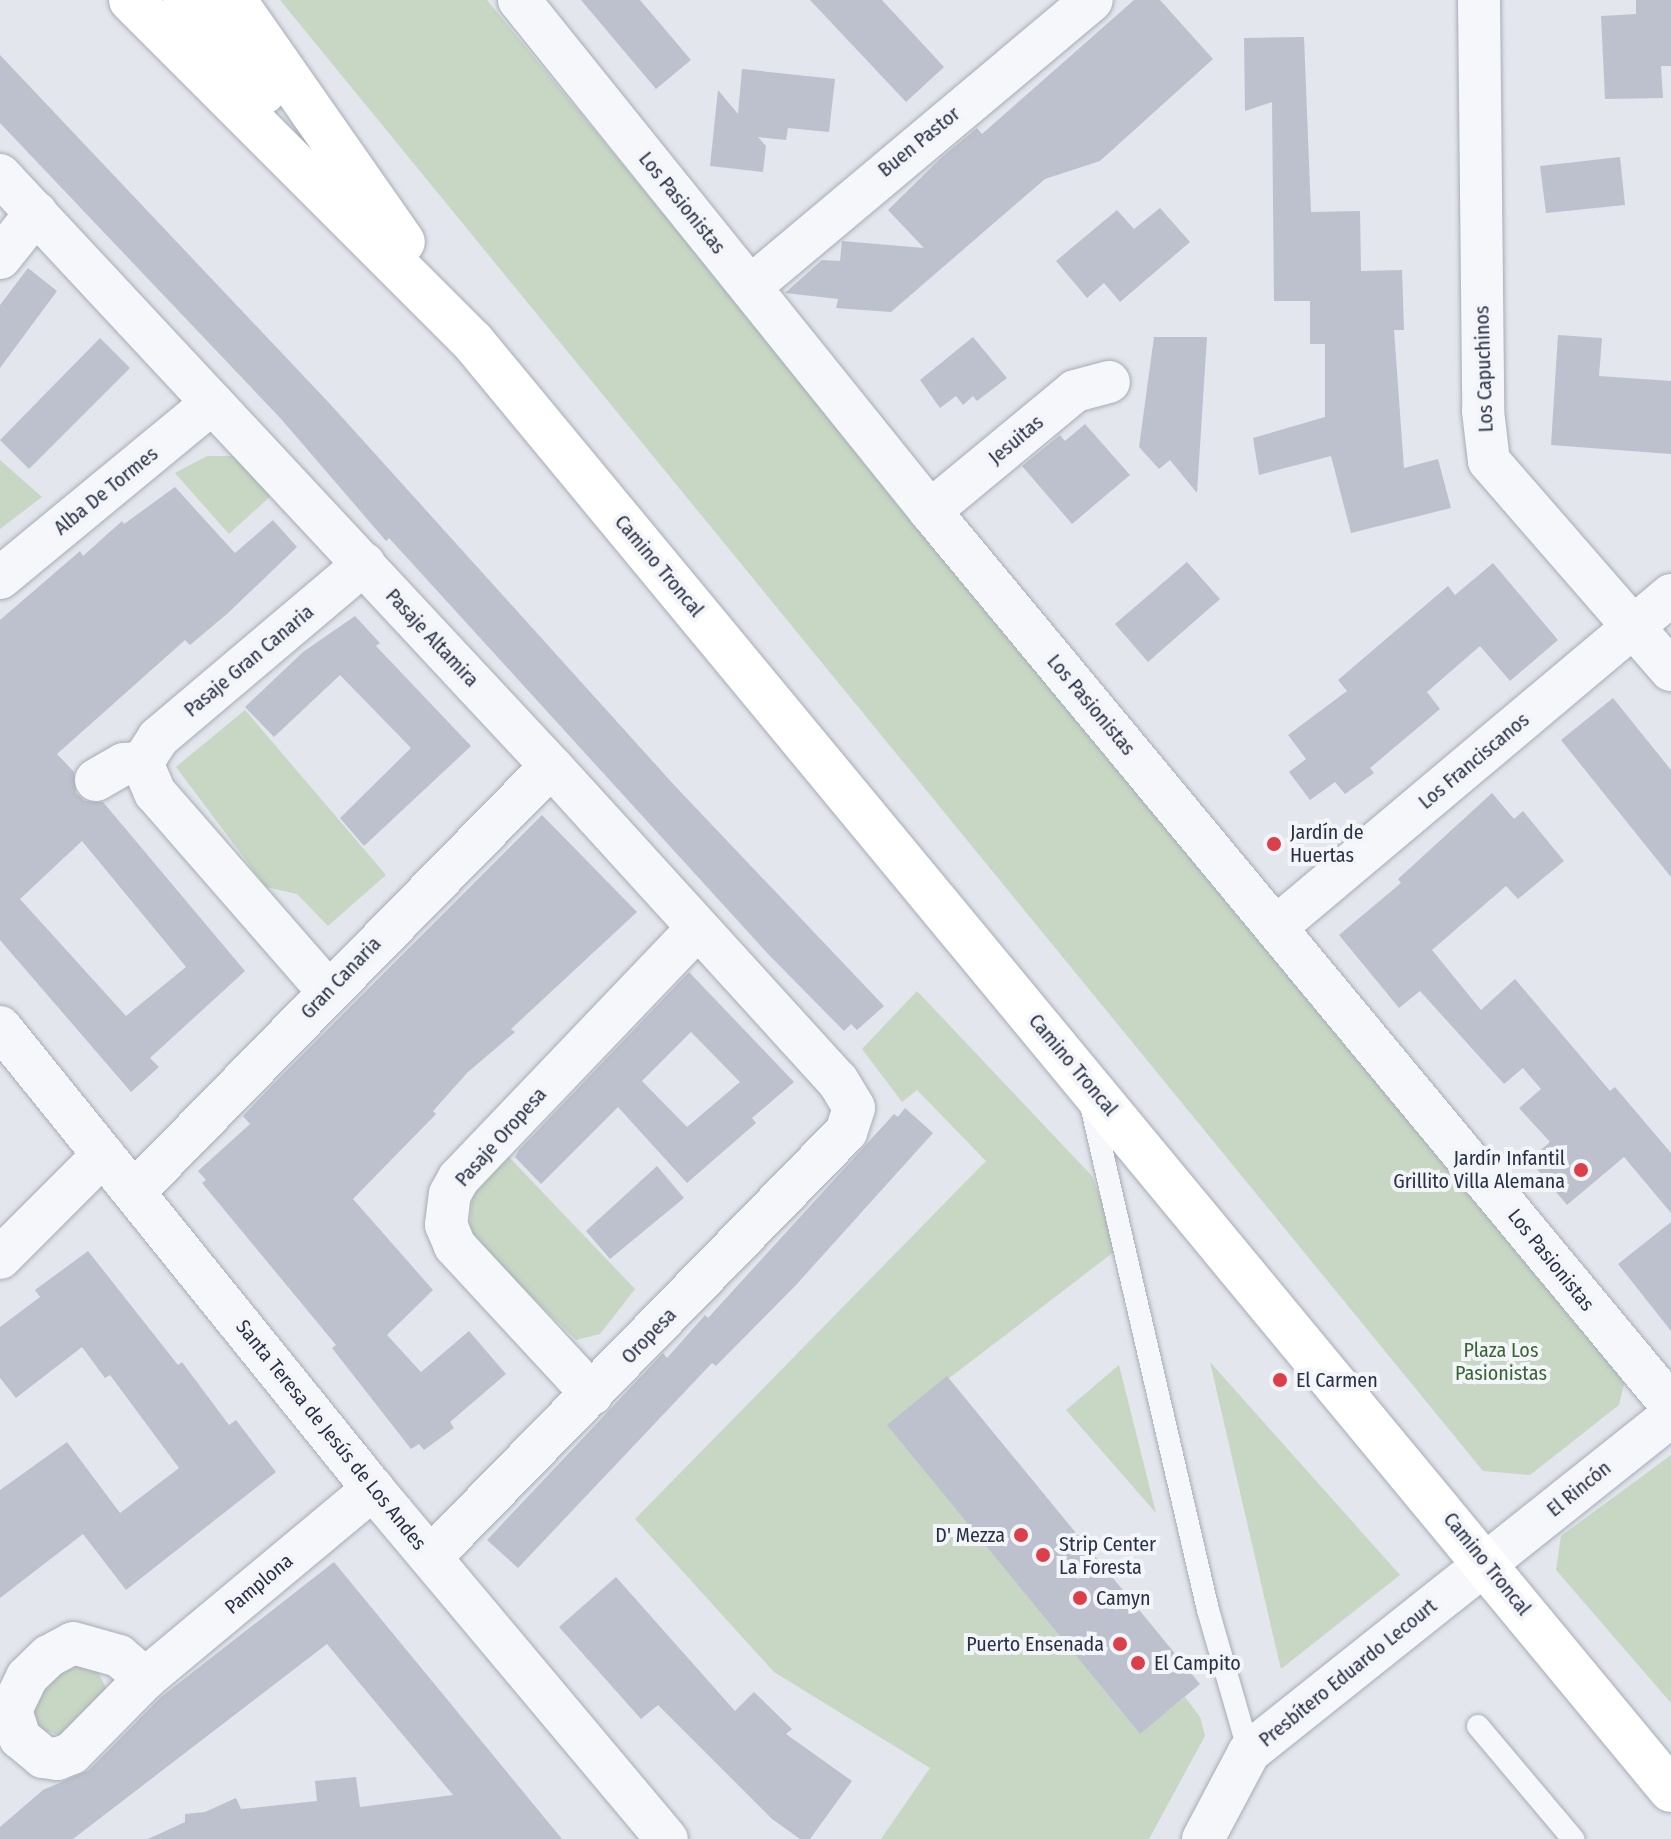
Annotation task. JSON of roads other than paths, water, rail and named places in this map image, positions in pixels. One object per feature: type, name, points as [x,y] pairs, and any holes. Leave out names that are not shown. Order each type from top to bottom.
[{"type":"main road","points":[[131,0],[473,342]]},
{"type":"main road","points":[[185,0],[473,342]]},
{"type":"main road","points":[[234,0],[473,342]]},
{"type":"main road","name":"Camino Troncal","points":[[473,342],[1487,1563],[1671,1790]]},
{"type":"street","name":"Los Pasionistas","points":[[519,0],[930,511],[1671,1405]]},
{"type":"street","name":"Buen Pastor","points":[[750,287],[1092,0]]},
{"type":"street","name":"Los Capuchinos","points":[[1479,0],[1483,411],[1489,461],[1671,670]]},
{"type":"street","name":"Pasaje Altamira","points":[[0,175],[551,766],[838,1081],[854,1108]]},
{"type":"street","points":[[0,258],[36,213]]},
{"type":"street","name":"Jesuitas","points":[[930,511],[1075,391],[1109,382]]},
{"type":"street","name":"Alba De Tormes","points":[[0,578],[212,403]]},
{"type":"street","name":"Pasaje Gran Canaria","points":[[142,763],[158,738],[364,564]]},
{"type":"street","name":"Los Franciscanos","points":[[1276,927],[1671,595]]},
{"type":"street","points":[[96,780],[124,764],[142,763],[155,793],[328,991]]},
{"type":"street","name":"Gran Canaria","points":[[134,1192],[551,766]]},
{"type":"street","name":"Pasaje Oropesa","points":[[592,1394],[455,1246],[446,1225],[450,1194],[459,1178],[697,929]]},
{"type":"street","name":"Santa Teresa de Jesús de Los Andes","points":[[0,1027],[373,1489],[667,1839]]},
{"type":"street","name":"Oropesa","points":[[432,1556],[846,1132],[854,1108]]},
{"type":"street","points":[[0,1258],[103,1155]]},
{"type":"street","name":"El Rincón","points":[[1487,1563],[1671,1416]]},
{"type":"street","name":"Pamplona","points":[[145,1679],[373,1489]]},
{"type":"street","name":"Presbítero Eduardo Lecourt","points":[[1203,1839],[1249,1752],[1487,1563]]},
{"type":"lane","points":[[1085,1078],[1208,1610],[1249,1752]]},
{"type":"lane","points":[[1478,1726],[1573,1839]]},
{"type":"place","name":"Jardín de Huertas","points":[[1274,844]]},
{"type":"place","name":"Jardín Infantil Grillito Villa Alemana","points":[[1581,1170]]},
{"type":"place","name":"El Carmen","points":[[1280,1380]]},
{"type":"place","name":"D' Mezza","points":[[1021,1535]]},
{"type":"place","name":"Strip Center La Foresta","points":[[1043,1555]]},
{"type":"place","name":"Camyn","points":[[1080,1598]]},
{"type":"place","name":"Puerto Ensenada","points":[[1120,1644]]},
{"type":"place","name":"El Campito","points":[[1138,1663]]},
{"type":"park label","name":"Plaza Los Pasionistas","points":[[1501,1362]]}]
